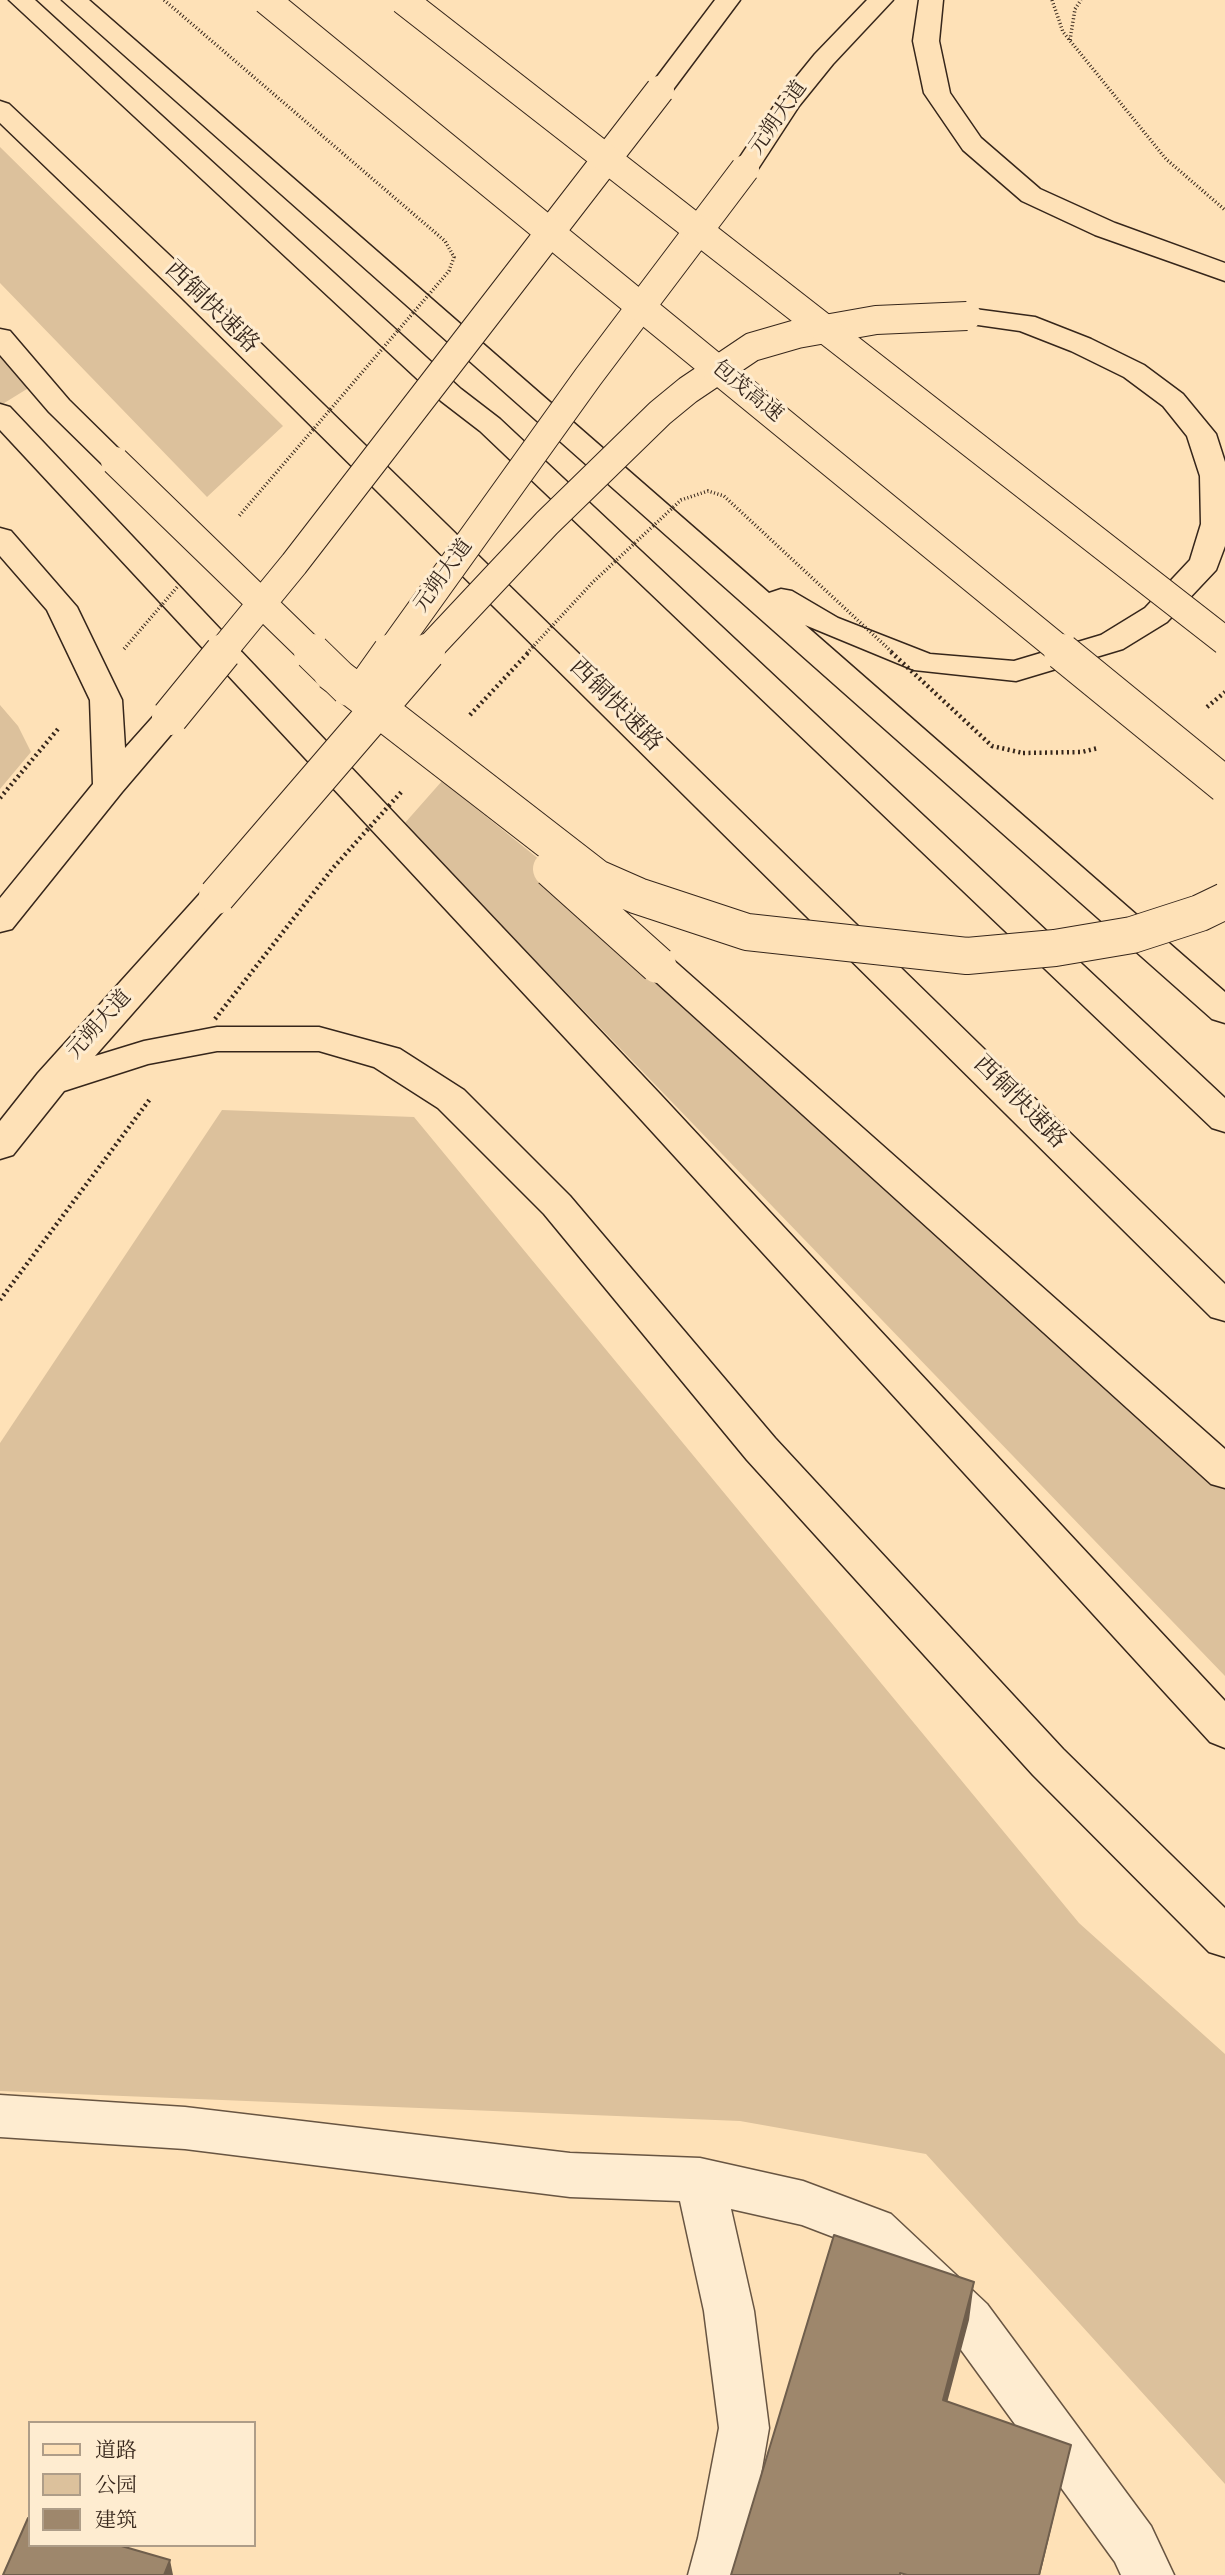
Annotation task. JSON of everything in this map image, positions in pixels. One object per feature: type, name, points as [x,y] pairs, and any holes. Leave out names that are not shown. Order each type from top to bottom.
[{"type":"main road","points":[[21,0],[451,395],[490,425],[1225,1119]]},
{"type":"main road","points":[[74,0],[1225,1011]]},
{"type":"main road","points":[[91,0],[152,68]]},
{"type":"main road","name":"包茂高速","points":[[266,0],[1225,785]]},
{"type":"main road","points":[[403,0],[1225,641]]},
{"type":"main road","points":[[701,0],[701,36]]},
{"type":"main road","points":[[0,921],[294,564],[728,0]]},
{"type":"main road","name":"元朔大道","points":[[0,1146],[51,1082],[216,896],[588,377],[745,169],[789,102],[824,59],[881,0]]},
{"type":"main road","points":[[931,0],[926,41],[937,93],[972,144],[1031,195],[1105,229],[1166,248],[1225,273]]},
{"type":"main road","name":"西铜快速路","points":[[0,109],[210,309],[1225,1307]]},
{"type":"main road","points":[[0,315],[30,350],[59,406]]},
{"type":"main road","points":[[216,896],[430,647],[547,523],[660,413],[688,390],[752,347],[797,334],[876,320],[967,316],[1025,323],[1081,345],[1134,371],[1173,400],[1200,434],[1215,477],[1216,524],[1205,563],[1156,615],[1112,642],[1016,671],[925,663],[827,625],[703,552]]},
{"type":"main road","points":[[0,337],[59,406],[331,672],[1225,1473]]},
{"type":"main road","points":[[0,413],[647,1103],[1225,1730]]},
{"type":"main road","points":[[0,537],[61,607],[106,700],[110,785]]},
{"type":"main road","points":[[331,672],[597,878],[638,896],[747,932],[967,956],[1055,948],[1132,935],[1200,913],[1225,901]]},
{"type":"main road","points":[[51,1082],[205,1031],[217,1039],[318,1039],[387,1058],[451,1099],[557,1205],[761,1449],[1048,1762],[1225,1938]]},
{"type":"street","points":[[0,2116],[185,2128],[569,2175],[700,2180],[803,2203],[874,2230],[968,2320],[1133,2544],[1148,2575]]},
{"type":"street","points":[[700,2180],[729,2311],[744,2428],[724,2538],[714,2575]]},
{"type":"path","points":[[164,0],[445,241],[454,257],[449,271],[233,523]]},
{"type":"path","points":[[1052,0],[1063,32],[1166,159],[1225,210]]},
{"type":"path","points":[[1070,40],[1075,9],[1081,0]]},
{"type":"path","points":[[461,725],[603,573],[681,500],[708,491],[724,496],[992,746],[1023,753]]},
{"type":"path","points":[[124,649],[178,586]]},
{"type":"path","points":[[0,1300],[154,1093],[333,868],[406,786]]},
{"type":"green space","points":[[0,147],[283,426],[207,497],[0,283]]},
{"type":"green space","points":[[0,340],[35,384],[1,405],[0,404]]},
{"type":"green space","points":[[0,705],[18,726],[31,752],[0,789]]},
{"type":"green space","points":[[442,781],[798,1068],[1225,1472],[1225,1676],[404,824]]},
{"type":"green space","points":[[222,1110],[414,1117],[1079,1923],[1225,2054],[1225,2484],[926,2154],[740,2121],[0,2091],[0,1443]]},
{"type":"building","points":[[834,2235],[974,2282],[943,2400],[1071,2445],[1039,2575],[731,2575]]},
{"type":"building","points":[[28,2518],[28,2547],[125,2547],[170,2560],[164,2575],[3,2575]]}]
